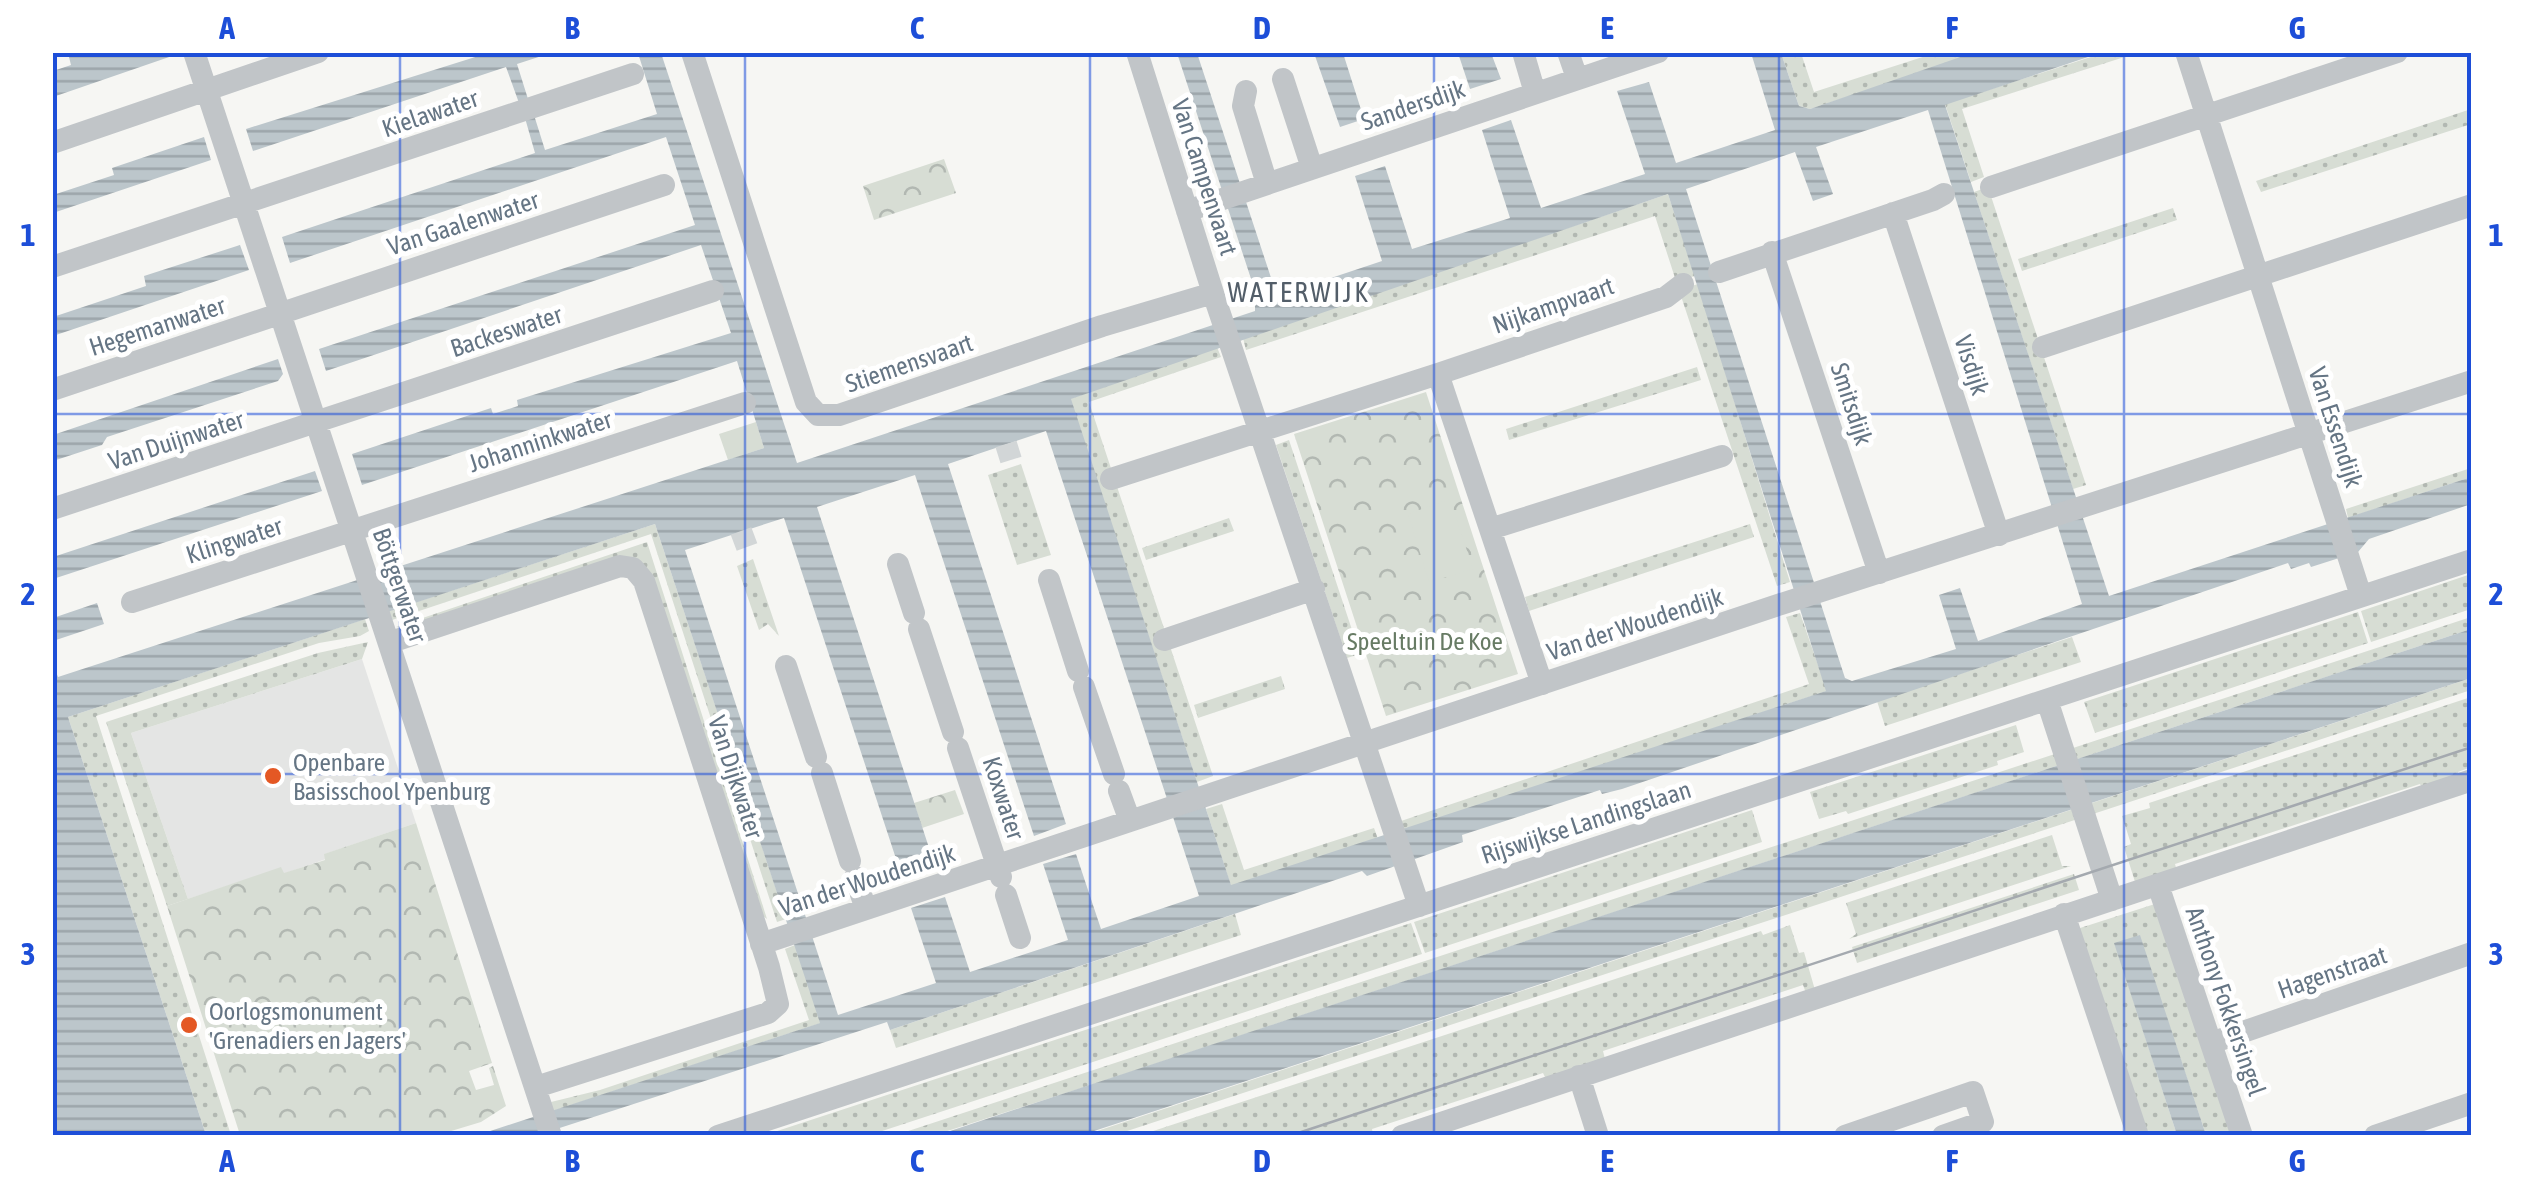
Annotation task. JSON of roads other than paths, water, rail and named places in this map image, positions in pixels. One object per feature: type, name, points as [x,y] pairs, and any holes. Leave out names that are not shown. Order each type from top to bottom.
[{"type":"street","name":"Böttgerwater","points":[[194,52],[552,1136]]},
{"type":"street","points":[[52,143],[318,52]]},
{"type":"street","name":"Stiemensvaart","points":[[692,52],[806,402],[818,415],[839,415],[1216,303]]},
{"type":"street","name":"Van Campenvaart","points":[[1137,52],[1198,207],[1216,303],[1420,906]]},
{"type":"street","points":[[1523,52],[1535,93]]},
{"type":"street","points":[[1568,52],[1577,78]]},
{"type":"street","name":"Sandersdijk","points":[[1198,207],[1658,52]]},
{"type":"street","name":"Van Essendijk","points":[[2186,52],[2361,596]]},
{"type":"street","points":[[1991,187],[2397,52]]},
{"type":"street","name":"Kielawater","points":[[52,267],[633,74]]},
{"type":"street","points":[[1283,79],[1312,168]]},
{"type":"street","points":[[1246,91],[1243,106],[1259,186]]},
{"type":"street","name":"Van Gaalenwater","points":[[279,314],[664,185]]},
{"type":"street","points":[[1719,272],[1944,194]]},
{"type":"street","points":[[2043,347],[2472,205]]},
{"type":"street","name":"Visdijk","points":[[1893,213],[1999,535]]},
{"type":"street","name":"Smitsdijk","points":[[1772,252],[1879,573]]},
{"type":"street","name":"Nijkampvaart","points":[[1259,432],[1666,296],[1683,284]]},
{"type":"street","name":"Backeswater","points":[[316,423],[713,291]]},
{"type":"street","name":"Hegemanwater","points":[[52,390],[279,314]]},
{"type":"street","points":[[1438,374],[1542,684]]},
{"type":"street","name":"Van der Woudendijk","points":[[762,944],[866,909],[1002,879],[1130,821],[2472,380]]},
{"type":"street","name":"Johanninkwater","points":[[352,531],[745,404]]},
{"type":"street","name":"Van Duijnwater","points":[[52,509],[316,423]]},
{"type":"street","points":[[1111,478],[1259,432]]},
{"type":"street","points":[[1490,529],[1722,456]]},
{"type":"street","name":"Klingwater","points":[[132,602],[352,531]]},
{"type":"street","name":"Rijswijkse Landingslaan","points":[[718,1136],[2472,560]]},
{"type":"street","name":"Koxwater","points":[[898,564],[1020,938]]},
{"type":"street","name":"Van Dijkwater","points":[[387,631],[620,566],[636,570],[644,581],[778,999],[772,1012],[540,1098]]},
{"type":"street","points":[[1049,580],[1130,821]]},
{"type":"street","points":[[1164,640],[1314,589]]},
{"type":"street","points":[[786,666],[866,909]]},
{"type":"street","points":[[2046,700],[2112,900]]},
{"type":"street","points":[[1402,1136],[2472,780]]},
{"type":"street","name":"Anthony Fokkersingel","points":[[2158,885],[2242,1136]]},
{"type":"street","points":[[2064,914],[2138,1136]]},
{"type":"street","name":"Hagenstraat","points":[[2212,1043],[2472,953]]},
{"type":"street","points":[[1579,1076],[1598,1136]]},
{"type":"street","points":[[1845,1136],[1973,1092],[1983,1122],[1944,1136]]},
{"type":"street","points":[[2375,1136],[2472,1103]]},
{"type":"tunnel","points":[[1006,444],[1011,460]]},
{"type":"tunnel","points":[[741,531],[747,547]]},
{"type":"tram line","points":[[1289,1136],[2472,747]]},
{"type":"place","name":"Openbare Basisschool Ypenburg","points":[[273,776]]},
{"type":"place","name":"Oorlogsmonument 'Grenadiers en Jagers'","points":[[189,1025]]},
{"type":"district","name":"WATERWIJK","points":[[1299,292]]},
{"type":"park label","name":"Speeltuin De Koe","points":[[1425,641]]}]
